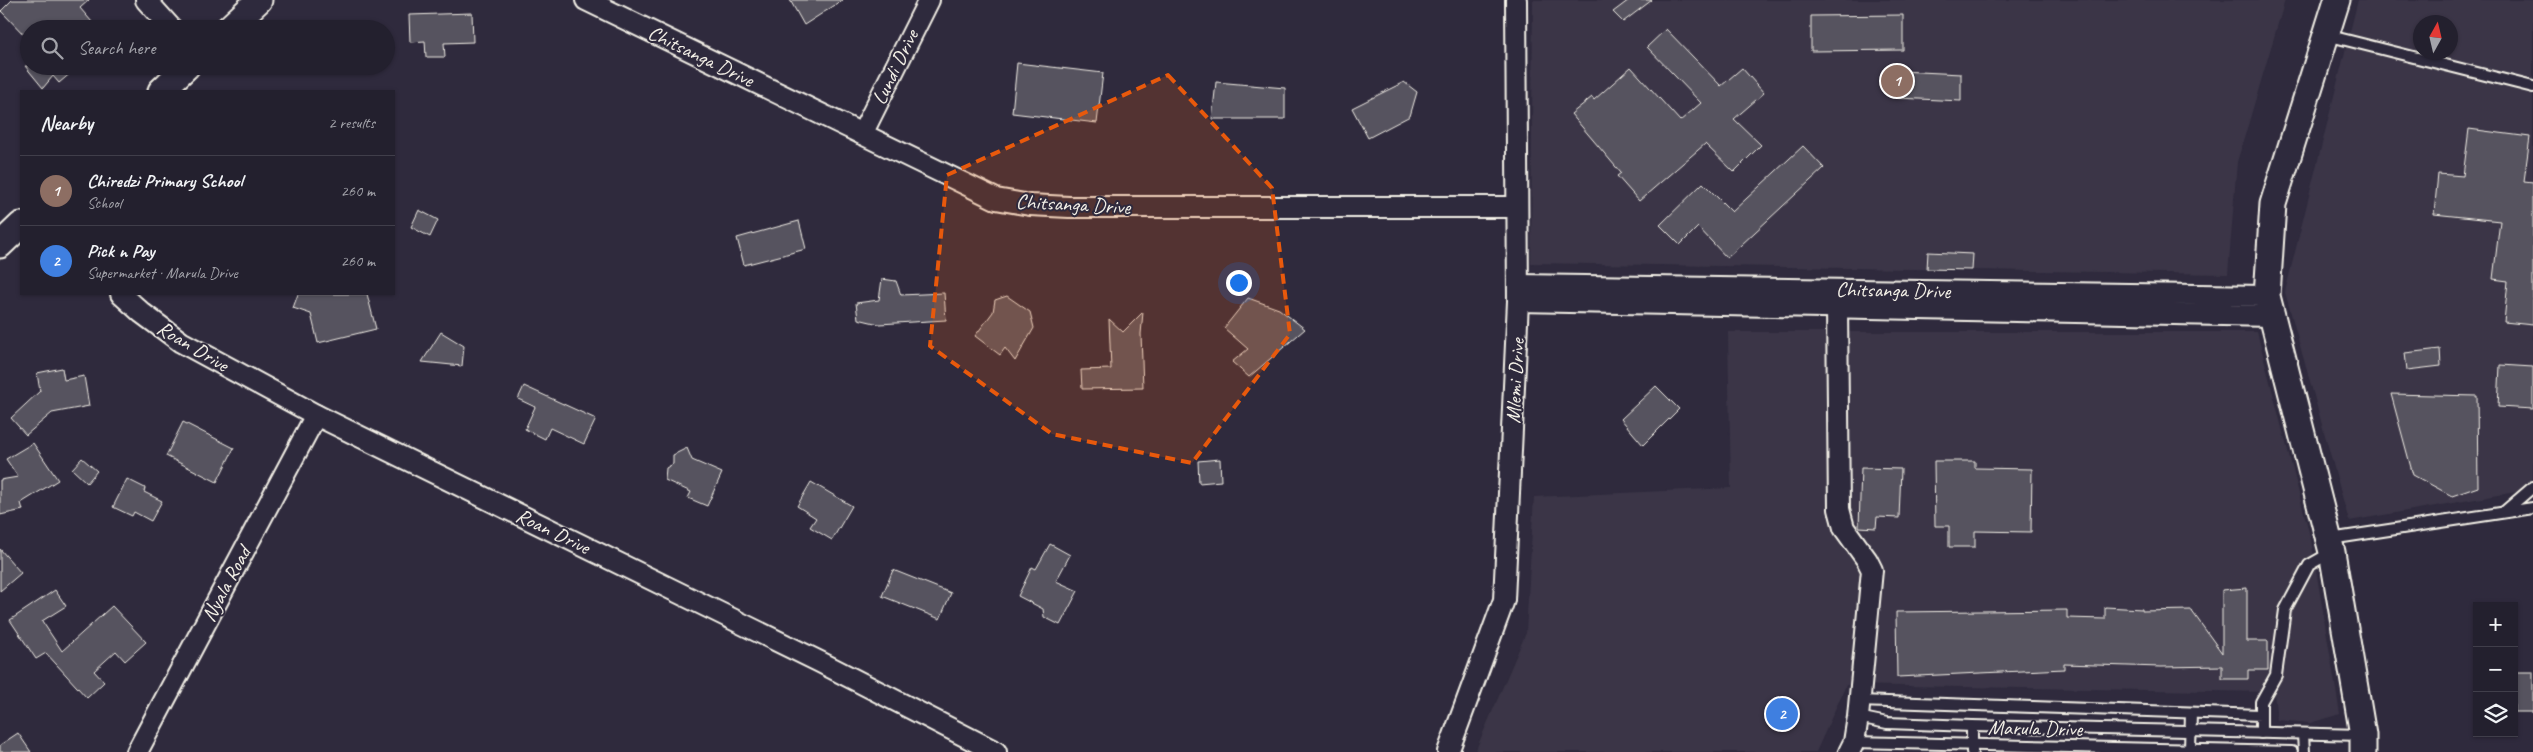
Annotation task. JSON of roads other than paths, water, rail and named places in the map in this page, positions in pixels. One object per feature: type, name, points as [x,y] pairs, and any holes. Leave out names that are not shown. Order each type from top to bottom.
[{"type":"street","points":[[146,0],[164,20]]},
{"type":"street","points":[[238,20],[259,0]]},
{"type":"street","name":"Chitsanga Drive","points":[[586,0],[996,199],[1030,205],[1516,207]]},
{"type":"street","name":"Lundi Drive","points":[[862,134],[929,0]]},
{"type":"street","name":"Mlemi Drive","points":[[1448,752],[1504,600],[1518,293],[1516,0]]},
{"type":"street","points":[[2336,0],[2273,204],[2270,306],[2330,545],[2363,744]]},
{"type":"street","points":[[162,90],[178,75]]},
{"type":"street","points":[[0,245],[20,226]]},
{"type":"street","points":[[1518,293],[1837,308],[2270,306]]},
{"type":"street","name":"Chitsanga Drive","points":[[1518,293],[2270,306]]},
{"type":"street","name":"Roan Drive","points":[[122,295],[142,313],[181,342],[316,415],[820,662],[996,752]]},
{"type":"street","points":[[1837,308],[1839,509],[1844,528],[1872,570],[1858,709],[1852,747]]},
{"type":"street","name":"Nyala Road","points":[[137,752],[316,415]]},
{"type":"lane","points":[[2326,35],[2533,88]]},
{"type":"lane","points":[[2504,512],[2533,488]]},
{"type":"lane","points":[[2261,733],[2261,702],[2276,675],[2284,610],[2309,565],[2330,545],[2533,508]]},
{"type":"lane","points":[[1858,709],[2260,715]]},
{"type":"lane","name":"Marula Drive","points":[[1858,709],[1887,723],[2304,734],[2363,744]]},
{"type":"lane","points":[[2190,750],[2191,713]]},
{"type":"lane","points":[[1972,726],[1972,749]]},
{"type":"lane","points":[[2304,734],[2304,752]]},
{"type":"lane","name":"Marula Drive","points":[[1852,747],[2292,752]]},
{"type":"place","name":"Chiredzi Primary School","points":[[1897,81]]},
{"type":"place","name":"Pick n Pay","points":[[1782,714]]}]
